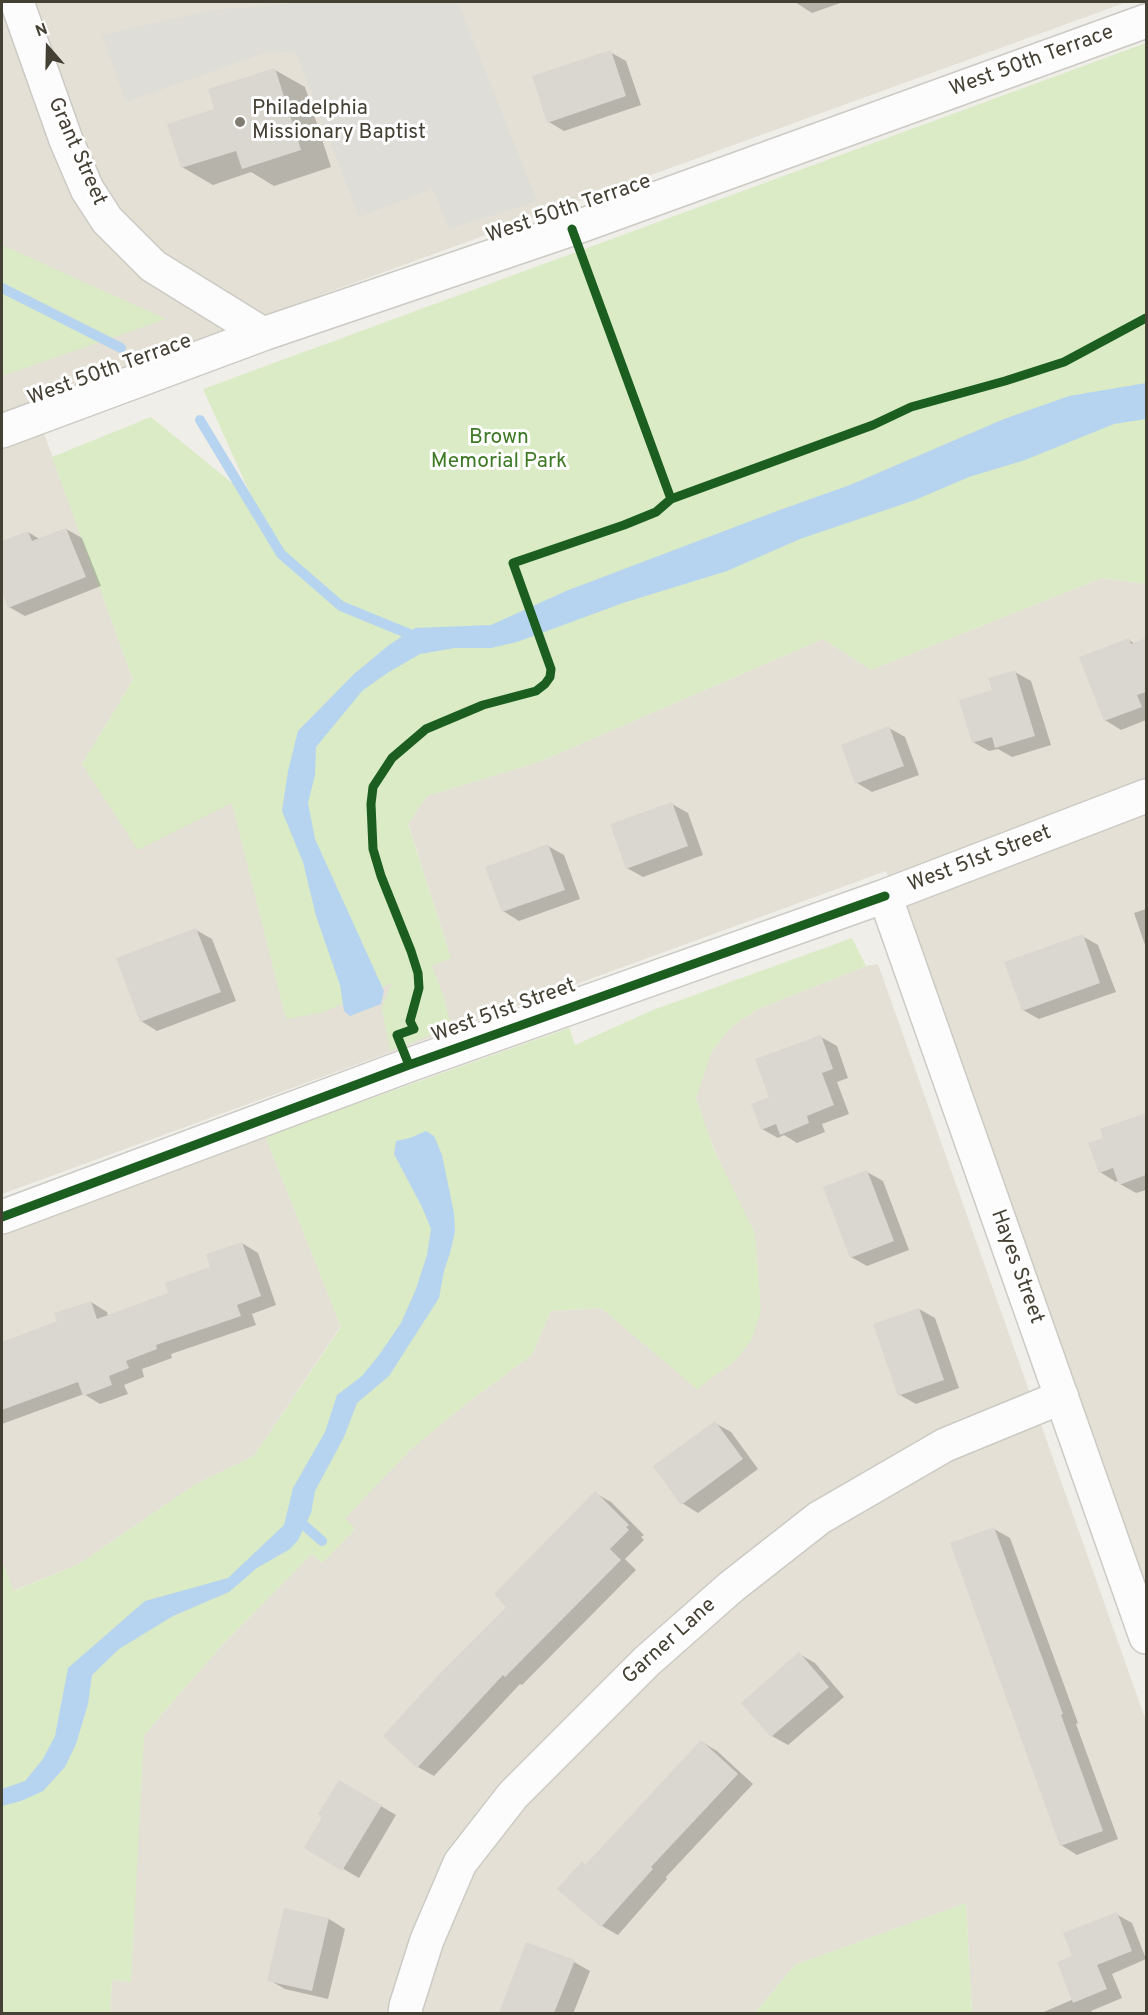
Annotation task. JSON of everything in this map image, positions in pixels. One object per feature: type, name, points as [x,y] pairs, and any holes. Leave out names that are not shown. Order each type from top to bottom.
[{"type":"street","name":"Grant Street","points":[[17,2],[66,140],[87,189],[107,220],[153,266],[263,334]]},
{"type":"street","name":"West 50th Terrace","points":[[2,431],[263,334],[572,229],[1146,21]]},
{"type":"street","name":"West 51st Street","points":[[2,1217],[409,1065],[885,896],[1146,796]]},
{"type":"street","name":"Hayes Street","points":[[885,896],[1146,1637]]},
{"type":"street","name":"Garner Lane","points":[[405,2013],[427,1940],[460,1863],[513,1795],[647,1661],[731,1587],[819,1518],[945,1445],[1062,1397]]},
{"type":"shaded area","points":[[2,2],[1127,2],[32,400],[133,680],[82,764],[232,803],[451,958],[408,823],[427,796],[539,762],[823,639],[871,670],[1102,578],[1146,584],[1146,1594],[886,871],[2,1194]]},
{"type":"shaded area","points":[[310,2],[458,2],[537,201],[449,229],[433,189],[359,217],[296,53],[270,51],[126,102],[102,35],[212,10]]},
{"type":"shaded area","points":[[878,964],[1146,1721],[1146,2013],[972,2013],[966,1903],[795,1965],[755,2013],[110,2014],[112,1980],[131,1982],[138,1809],[144,1735],[222,1645],[312,1554],[322,1563],[355,1529],[344,1519],[408,1451],[467,1403],[532,1355],[551,1311],[601,1308],[697,1388],[736,1360],[755,1233],[732,1190],[706,1130],[696,1098],[700,1078],[712,1051],[731,1027],[758,1009],[866,966]]},
{"type":"shaded area","points":[[265,1136],[341,1326],[254,1456],[194,1485],[79,1564],[13,1591],[2,1561],[2,1234]]},
{"type":"green space","name":"Brown Memorial Park","points":[[1146,43],[1146,584],[1102,578],[871,670],[823,639],[539,762],[427,796],[408,824],[451,958],[432,966],[443,994],[451,1027],[390,1051],[382,1008],[392,983],[324,1012],[286,1019],[232,803],[138,850],[82,764],[133,680],[52,457],[151,417],[253,500],[203,389]]},
{"type":"green space","points":[[2,245],[166,319],[2,376]]},
{"type":"green space","points":[[852,938],[866,966],[758,1009],[731,1027],[712,1051],[696,1098],[714,1150],[755,1233],[761,1310],[752,1339],[736,1360],[697,1389],[601,1308],[551,1311],[532,1355],[467,1403],[409,1451],[345,1518],[355,1529],[322,1563],[312,1554],[222,1645],[144,1735],[131,1982],[112,1980],[110,2013],[2,2013],[2,1561],[14,1591],[79,1564],[194,1485],[254,1456],[341,1327],[265,1136],[569,1028],[575,1045],[653,1010]]},
{"type":"green space","points":[[966,1903],[972,2013],[755,2013],[795,1965]]},
{"type":"water","points":[[1146,383],[1146,419],[1114,424],[1025,460],[969,477],[915,500],[800,539],[727,571],[623,603],[517,642],[491,648],[455,648],[420,654],[363,690],[316,747],[315,775],[308,803],[315,839],[384,991],[381,1004],[350,1016],[344,1011],[340,985],[316,916],[303,862],[282,811],[288,771],[298,731],[354,674],[389,645],[415,628],[491,625],[566,591],[850,485],[1004,419],[1069,396]]},
{"type":"water","points":[[426,1131],[434,1136],[442,1155],[454,1213],[455,1232],[439,1298],[389,1376],[357,1403],[344,1437],[315,1491],[311,1513],[298,1540],[290,1549],[257,1568],[229,1592],[173,1616],[119,1649],[92,1675],[88,1704],[76,1744],[65,1767],[43,1791],[21,1801],[2,1806],[2,1789],[25,1781],[43,1759],[55,1736],[68,1668],[145,1601],[228,1578],[284,1525],[293,1488],[325,1432],[337,1395],[362,1376],[379,1355],[401,1323],[416,1289],[427,1255],[431,1229],[394,1154],[396,1141]]},
{"type":"building","points":[[611,50],[626,96],[547,123],[532,76]]},
{"type":"building","points":[[275,68],[301,150],[242,169],[236,151],[181,168],[167,124],[214,109],[208,89]]},
{"type":"building","points":[[66,528],[86,577],[8,608],[2,592],[2,541],[28,531],[32,541]]},
{"type":"building","points":[[1129,638],[1131,644],[1146,638],[1146,692],[1137,695],[1142,707],[1104,721],[1079,657]]},
{"type":"building","points":[[1015,670],[1035,736],[995,748],[992,737],[972,743],[959,700],[992,690],[988,678]]},
{"type":"building","points":[[889,726],[904,766],[855,784],[841,745]]},
{"type":"building","points":[[672,802],[688,846],[626,869],[610,824]]},
{"type":"building","points":[[548,844],[565,890],[502,912],[485,867]]},
{"type":"building","points":[[196,928],[221,992],[140,1022],[116,958]]},
{"type":"building","points":[[1083,934],[1100,983],[1022,1011],[1004,962]]},
{"type":"building","points":[[821,1035],[833,1069],[822,1073],[834,1105],[807,1116],[809,1123],[780,1135],[776,1124],[761,1130],[751,1104],[769,1097],[755,1059]]},
{"type":"building","points":[[1146,1113],[1146,1175],[1119,1185],[1113,1168],[1099,1173],[1088,1143],[1103,1138],[1100,1129]]},
{"type":"building","points":[[867,1170],[894,1241],[850,1258],[823,1187]]},
{"type":"building","points":[[242,1242],[261,1296],[237,1305],[241,1316],[156,1345],[157,1349],[126,1361],[129,1368],[109,1376],[112,1385],[83,1396],[78,1382],[2,1410],[2,1342],[57,1321],[54,1313],[91,1301],[97,1319],[168,1293],[165,1283],[210,1267],[206,1254]]},
{"type":"building","points":[[919,1308],[944,1380],[898,1396],[873,1324]]},
{"type":"building","points":[[715,1421],[743,1459],[681,1505],[653,1466]]},
{"type":"building","points":[[595,1491],[629,1525],[626,1527],[629,1530],[610,1549],[621,1560],[505,1677],[503,1675],[417,1768],[383,1736],[443,1670],[506,1607],[494,1594]]},
{"type":"building","points":[[994,1527],[1063,1714],[1061,1715],[1103,1831],[1060,1846],[950,1543]]},
{"type":"building","points":[[799,1652],[829,1687],[771,1737],[741,1703]]},
{"type":"building","points":[[701,1740],[738,1774],[651,1867],[653,1869],[601,1927],[557,1889],[582,1861],[585,1865]]},
{"type":"building","points":[[339,1780],[382,1805],[342,1871],[304,1848],[322,1817],[318,1814]]},
{"type":"building","points":[[284,1908],[329,1918],[312,1991],[267,1981]]},
{"type":"building","points":[[1117,1912],[1132,1951],[1097,1965],[1107,1989],[1073,2003],[1057,1962],[1072,1956],[1063,1933]]},
{"type":"building","points":[[526,1942],[575,1960],[554,2013],[499,2013]]},
{"type":"waterway","points":[[2,288],[121,348]]},
{"type":"waterway","points":[[200,420],[281,554],[341,606],[419,638]]},
{"type":"waterway","points":[[297,1519],[322,1541]]},
{"type":"cycle path","points":[[572,229],[671,499]]},
{"type":"cycle path","points":[[409,1065],[397,1035],[414,1029],[410,1021],[419,988],[418,973],[373,849],[371,804],[373,787],[392,758],[426,729],[483,705],[536,691],[550,677],[551,669],[513,563],[624,525],[656,512],[671,499],[873,425],[911,407],[1064,362],[1146,318]]},
{"type":"cycle path","points":[[2,1217],[409,1065],[885,896]]},
{"type":"place","name":"Philadelphia Missionary Baptist","points":[[240,122]]}]
